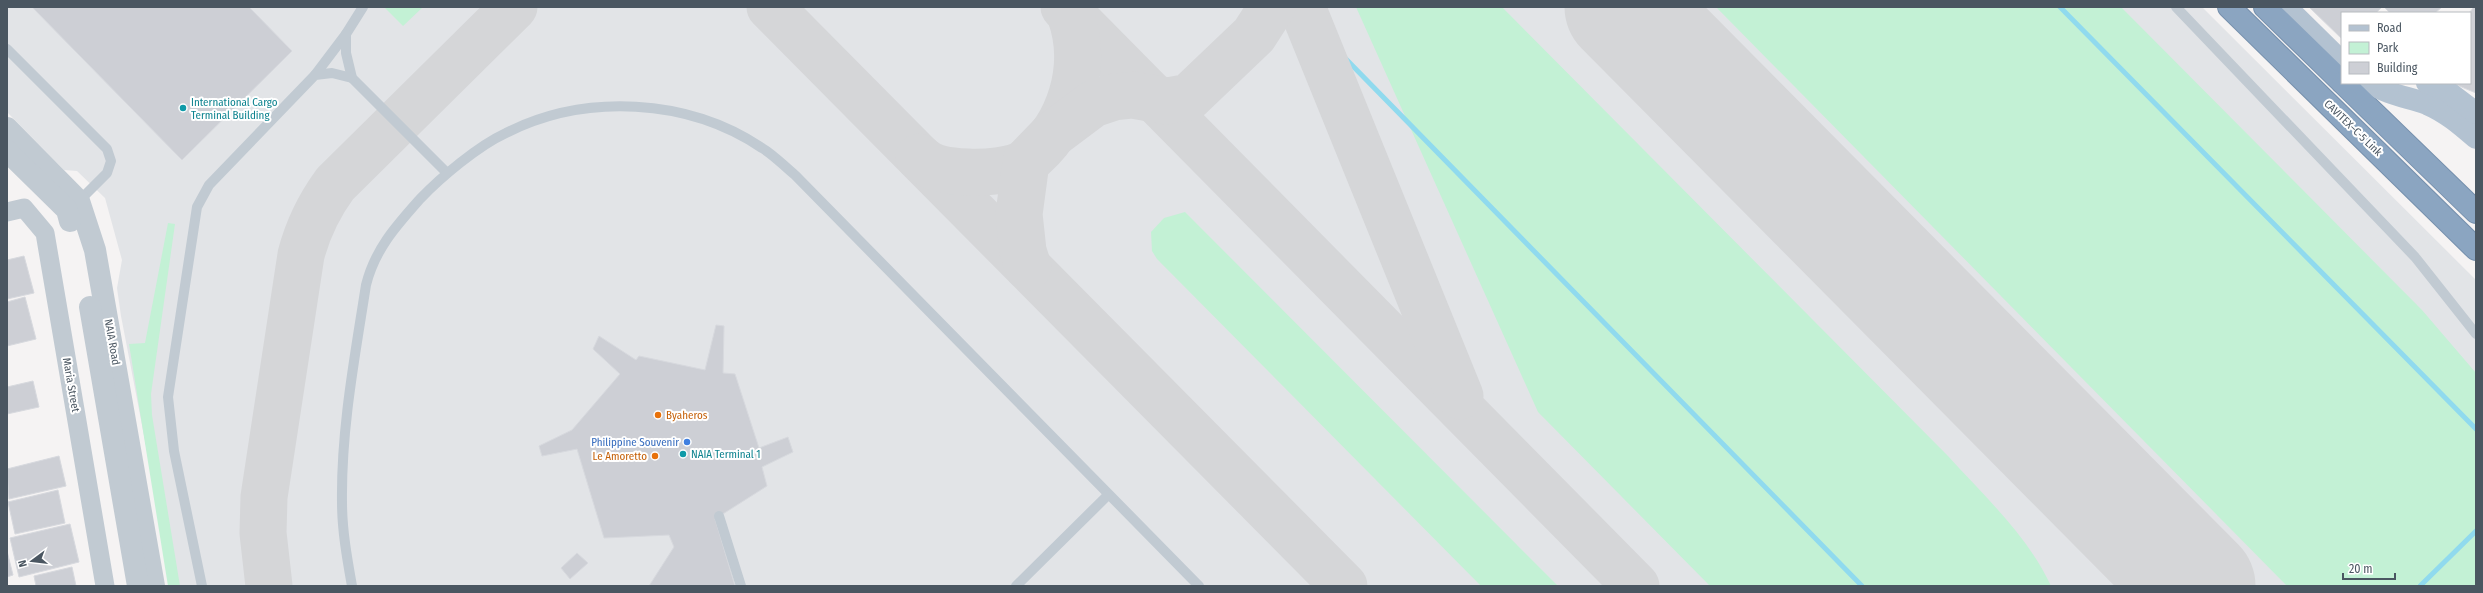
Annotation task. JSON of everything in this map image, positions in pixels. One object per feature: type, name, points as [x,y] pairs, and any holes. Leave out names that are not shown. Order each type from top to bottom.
[{"type":"highway","name":"CAVITEX–C-5 Link","points":[[2229,7],[2476,249]]},
{"type":"highway","points":[[2264,7],[2341,81]]},
{"type":"highway","points":[[2344,84],[2476,212]]},
{"type":"main road","points":[[2286,7],[2341,61]]},
{"type":"main road","points":[[2373,84],[2387,92],[2440,111],[2476,138]]},
{"type":"main road","points":[[2430,84],[2447,91],[2476,114]]},
{"type":"street","name":"NAIA Road","points":[[7,128],[73,206],[96,256],[154,586]]},
{"type":"street","name":"NAIA Road","points":[[7,151],[73,206],[138,586]]},
{"type":"street","name":"Maria Street","points":[[7,212],[24,208],[45,233],[105,586]]},
{"type":"lane","points":[[202,586],[174,450],[168,397],[194,221],[202,196],[209,185],[315,75],[346,34],[363,7]]},
{"type":"lane","points":[[2176,7],[2415,257],[2476,334]]},
{"type":"lane","points":[[346,34],[346,53],[352,78]]},
{"type":"lane","points":[[7,49],[107,149],[111,161],[107,173],[73,206]]},
{"type":"lane","points":[[315,75],[332,73],[352,78],[447,173]]},
{"type":"lane","points":[[352,586],[344,540],[342,501],[343,447],[366,285],[371,264],[378,250],[408,214],[447,173],[505,133],[544,118],[584,108],[616,105],[662,110],[709,122],[735,132],[763,148],[795,175],[1199,586]]},
{"type":"lane","points":[[1016,586],[1108,495]]},
{"type":"lane","points":[[719,516],[741,586]]},
{"type":"shaded area","points":[[7,7],[2202,7],[2476,280],[2476,586],[173,586],[121,316],[117,288],[122,260],[105,198],[77,171],[64,170],[7,112]]},
{"type":"green space","points":[[384,7],[423,7],[403,26]]},
{"type":"green space","points":[[1356,7],[1502,7],[1948,456],[1991,502],[2018,534],[2030,550],[2051,586],[1710,586],[1538,412]]},
{"type":"green space","points":[[1716,7],[2121,7],[2422,310],[2476,373],[2476,586],[2287,586]]},
{"type":"green space","points":[[1185,212],[1558,586],[1481,586],[1157,259],[1152,251],[1151,232],[1164,218]]},
{"type":"green space","points":[[168,223],[175,224],[151,394],[152,415],[180,586],[168,586],[129,344],[145,343]]},
{"type":"building","name":"International Cargo Terminal Building","points":[[32,7],[249,7],[292,51],[182,160]]},
{"type":"building","points":[[2309,7],[2382,7],[2377,12],[2341,12],[2341,38]]},
{"type":"building","points":[[2384,7],[2442,7],[2436,12],[2389,12]]},
{"type":"building","points":[[2474,7],[2476,7],[2476,93],[2454,84],[2471,84],[2470,12]]},
{"type":"building","points":[[24,256],[34,293],[7,299],[7,260]]},
{"type":"building","points":[[25,297],[36,339],[7,346],[7,302]]},
{"type":"building","name":"NAIA Terminal 1","points":[[716,325],[724,326],[723,373],[735,374],[759,448],[788,437],[793,452],[762,467],[767,486],[715,519],[735,586],[649,586],[674,547],[669,535],[604,538],[577,449],[542,456],[539,446],[572,430],[620,374],[593,349],[599,336],[636,360],[639,356],[705,370]]},
{"type":"building","points":[[33,381],[39,407],[7,414],[7,387]]},
{"type":"building","points":[[59,456],[66,486],[9,499],[7,469]]},
{"type":"building","points":[[58,490],[65,523],[15,534],[8,502]]},
{"type":"building","points":[[70,524],[79,562],[19,577],[10,538]]},
{"type":"building","points":[[7,551],[13,575],[7,577]]},
{"type":"building","points":[[577,553],[588,563],[570,579],[561,568]]},
{"type":"building","points":[[72,567],[76,586],[36,586],[34,576]]},
{"type":"waterway","points":[[1295,7],[1862,586]]},
{"type":"waterway","points":[[2060,7],[2476,429]]},
{"type":"waterway","points":[[2420,586],[2476,531]]},
{"type":"taxiway","points":[[269,586],[263,533],[264,497],[301,255],[311,226],[319,209],[335,184],[514,7]]},
{"type":"taxiway","points":[[770,7],[1344,586]]},
{"type":"taxiway","points":[[1064,7],[1636,586]]},
{"type":"taxiway","points":[[1028,267],[1023,251],[1019,214],[1026,162],[1053,134],[1093,104],[1114,97],[1133,95],[1167,101],[1189,97],[1254,35],[1272,7]]},
{"type":"taxiway","points":[[1302,7],[1460,396]]},
{"type":"taxiway","points":[[919,157],[930,165],[942,169],[967,172],[989,172],[1014,168],[1021,165],[1042,148],[1055,131],[1065,114],[1072,94],[1076,74],[1077,54],[1075,34],[1070,14]]},
{"type":"taxiway","points":[[2183,573],[2193,586]]},
{"type":"runway","points":[[1623,7],[2197,586]]},
{"type":"place","name":"International Cargo Terminal Building","points":[[183,108]]},
{"type":"place","name":"Byaheros","points":[[658,415]]},
{"type":"place","name":"Philippine Souvenir","points":[[687,442]]},
{"type":"place","name":"NAIA Terminal 1","points":[[683,454]]},
{"type":"place","name":"Le Amoretto","points":[[655,456]]}]
